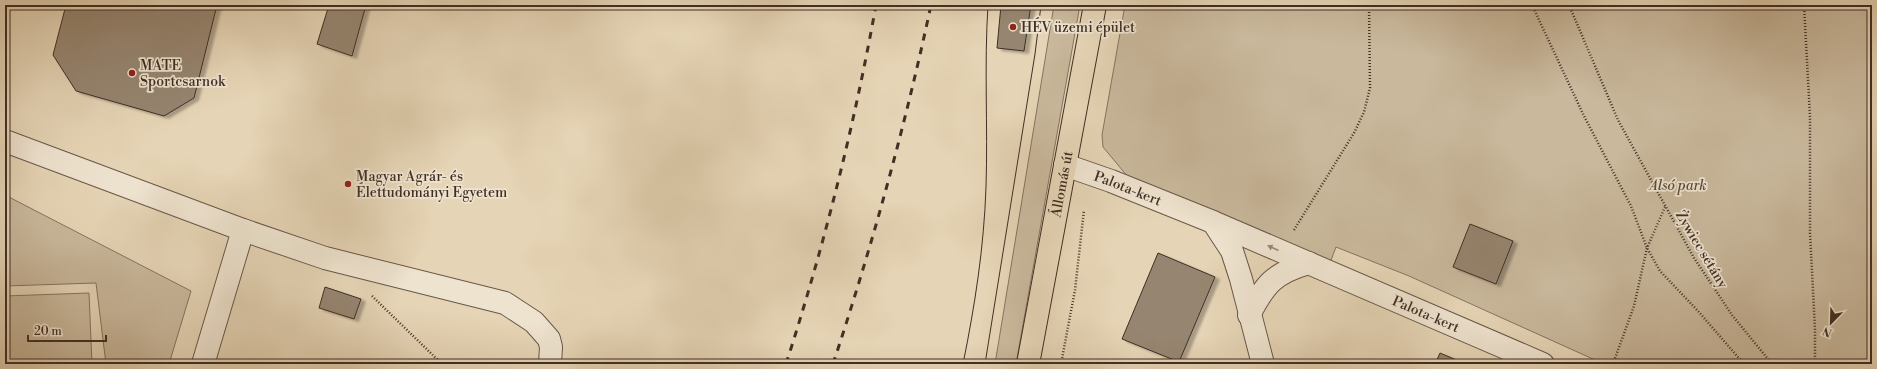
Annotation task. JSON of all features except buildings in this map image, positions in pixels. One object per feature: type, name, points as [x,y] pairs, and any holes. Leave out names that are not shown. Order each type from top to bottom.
[{"type":"main road","name":"Állomás út","points":[[1028,364],[1095,5]]},
{"type":"street","points":[[5,141],[243,230],[325,258],[506,303],[534,322],[549,338],[551,348],[550,364]]},
{"type":"street","name":"Palota-kert","points":[[1065,165],[1111,181],[1213,222],[1543,364]]},
{"type":"street","points":[[1213,222],[1232,251],[1241,279],[1249,315],[1263,364]]},
{"type":"street","points":[[203,364],[243,230]]},
{"type":"street","points":[[1249,315],[1259,295],[1272,280],[1289,269],[1309,264]]},
{"type":"path","points":[[1280,251],[1354,133],[1364,112],[1370,88],[1369,5]]},
{"type":"path","points":[[1532,5],[1584,116],[1631,206],[1648,248],[1660,271],[1698,311],[1744,364]]},
{"type":"path","name":"Żywiec sétány","points":[[1569,5],[1618,120],[1694,258],[1732,315],[1771,364]]},
{"type":"path","points":[[1804,5],[1810,117],[1810,233],[1815,329],[1815,364]]},
{"type":"path","points":[[1613,364],[1634,306],[1648,248],[1666,207]]},
{"type":"path","points":[[370,293],[442,364]]},
{"type":"green space","points":[[1054,5],[1080,5],[1016,364],[995,364]]},
{"type":"green space","name":"Alsó park","points":[[1125,5],[1872,5],[1872,364],[1604,364],[1409,276],[1336,247],[1330,263],[1128,177],[1103,147],[1102,135]]},
{"type":"green space","points":[[5,195],[191,291],[169,364],[106,364],[96,283],[5,286]]},
{"type":"green space","points":[[89,293],[92,364],[5,364],[5,296]]},
{"type":"tram line","points":[[963,364],[978,276],[985,209],[986,51],[988,5]]},
{"type":"tram line","points":[[985,364],[1035,54],[1041,5]]},
{"type":"railway","points":[[786,364],[813,275],[837,186],[858,96],[876,5]]},
{"type":"railway","points":[[833,364],[887,186],[931,5]]},
{"type":"place","name":"HÉV üzemi épület","points":[[1013,27]]},
{"type":"place","name":"MATE Sportcsarnok","points":[[132,73]]},
{"type":"place","name":"Magyar Agrár- és Élettudományi Egyetem","points":[[348,184]]}]
